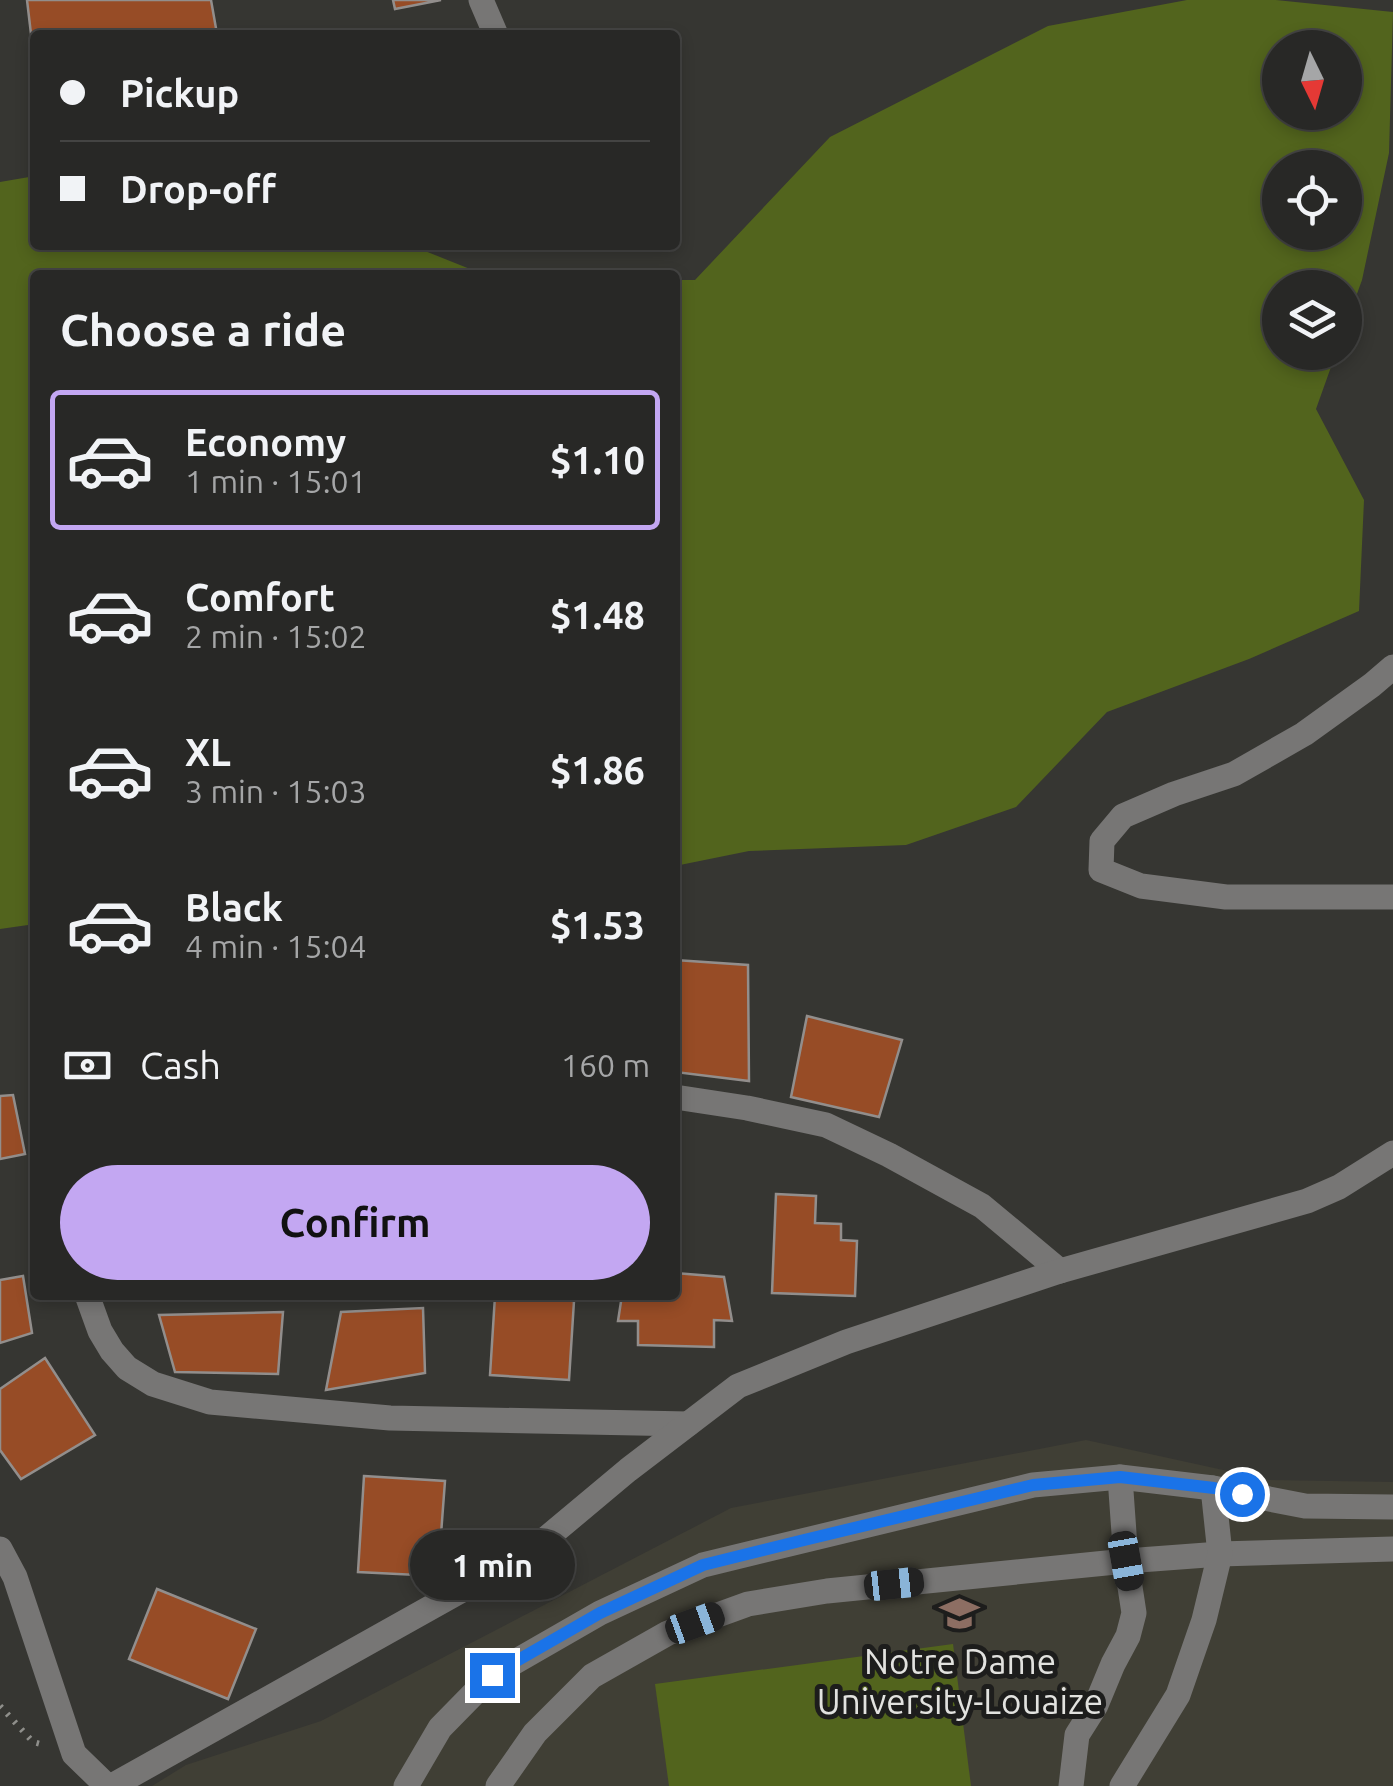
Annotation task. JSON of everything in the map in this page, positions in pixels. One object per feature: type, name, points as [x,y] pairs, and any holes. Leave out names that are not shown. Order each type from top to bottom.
[{"type":"street","points":[[480,0],[494,30]]},
{"type":"street","points":[[1393,666],[1304,734],[1234,774],[1123,816],[1102,841],[1101,870],[1141,886],[1226,896],[1393,897]]},
{"type":"street","points":[[680,1098],[826,1125],[982,1206],[1060,1271]]},
{"type":"street","points":[[0,1548],[14,1576],[74,1754],[109,1786],[530,1552],[738,1386],[846,1342],[1060,1271],[1307,1201],[1339,1187],[1393,1152]]},
{"type":"street","points":[[90,1300],[100,1331],[127,1368],[153,1384],[210,1402],[390,1418],[688,1424]]},
{"type":"street","points":[[1071,1786],[1077,1736],[1096,1705],[1134,1614],[1120,1477]]},
{"type":"street","points":[[406,1786],[440,1728],[492,1675],[600,1613],[703,1565],[1033,1485],[1120,1477],[1214,1488],[1306,1506],[1393,1507]]},
{"type":"street","points":[[1122,1786],[1178,1695],[1204,1620],[1220,1554],[1214,1488]]},
{"type":"street","points":[[498,1786],[534,1733],[592,1676],[668,1632],[748,1604],[827,1591],[1126,1561],[1393,1549]]},
{"type":"street","points":[[406,1786],[429,1786]]},
{"type":"shaded area","name":"Notre Dame University-Louaize","points":[[1086,1440],[1269,1480],[1393,1482],[1393,1786],[152,1786],[186,1765],[321,1721],[731,1508]]},
{"type":"green space","points":[[1187,0],[1276,0],[1393,12],[1389,153],[1362,280],[1362,270],[1262,270],[1262,370],[1330,370],[1316,409],[1364,500],[1359,611],[1249,659],[1107,712],[1016,807],[906,845],[749,851],[680,865],[680,280],[695,280],[830,137],[1048,26]]},
{"type":"green space","points":[[30,177],[30,250],[422,250],[472,270],[30,270],[30,925],[0,929],[0,182]]},
{"type":"green space","points":[[953,1644],[971,1786],[669,1786],[655,1684]]},
{"type":"building","points":[[27,0],[211,0],[216,30],[31,30]]},
{"type":"building","points":[[393,0],[441,0],[395,9]]},
{"type":"building","points":[[680,960],[748,965],[749,1081],[680,1073]]},
{"type":"building","points":[[807,1016],[902,1040],[879,1117],[791,1097]]},
{"type":"building","points":[[13,1095],[25,1154],[0,1159],[0,1096]]},
{"type":"building","points":[[776,1194],[816,1196],[815,1223],[841,1224],[841,1240],[857,1241],[855,1296],[772,1293]]},
{"type":"building","points":[[680,1273],[724,1277],[732,1321],[714,1320],[714,1347],[638,1345],[638,1321],[618,1321],[621,1300],[680,1300]]},
{"type":"building","points":[[23,1276],[32,1333],[0,1343],[0,1280]]},
{"type":"building","points":[[495,1300],[574,1301],[569,1380],[490,1375]]},
{"type":"building","points":[[423,1308],[425,1373],[326,1390],[341,1312]]},
{"type":"building","points":[[283,1312],[278,1374],[175,1372],[159,1315]]},
{"type":"building","points":[[45,1358],[95,1435],[21,1479],[0,1450],[0,1389]]},
{"type":"building","points":[[364,1476],[445,1481],[440,1548],[419,1546],[417,1575],[358,1572]]},
{"type":"building","points":[[157,1589],[256,1629],[228,1699],[129,1659]]},
{"type":"place","name":"Notre Dame University-Louaize","points":[[960,1614]]},
{"type":"route","points":[[492,1675],[600,1613],[703,1565],[800,1541],[1033,1485],[1120,1477],[1242,1494]]}]
